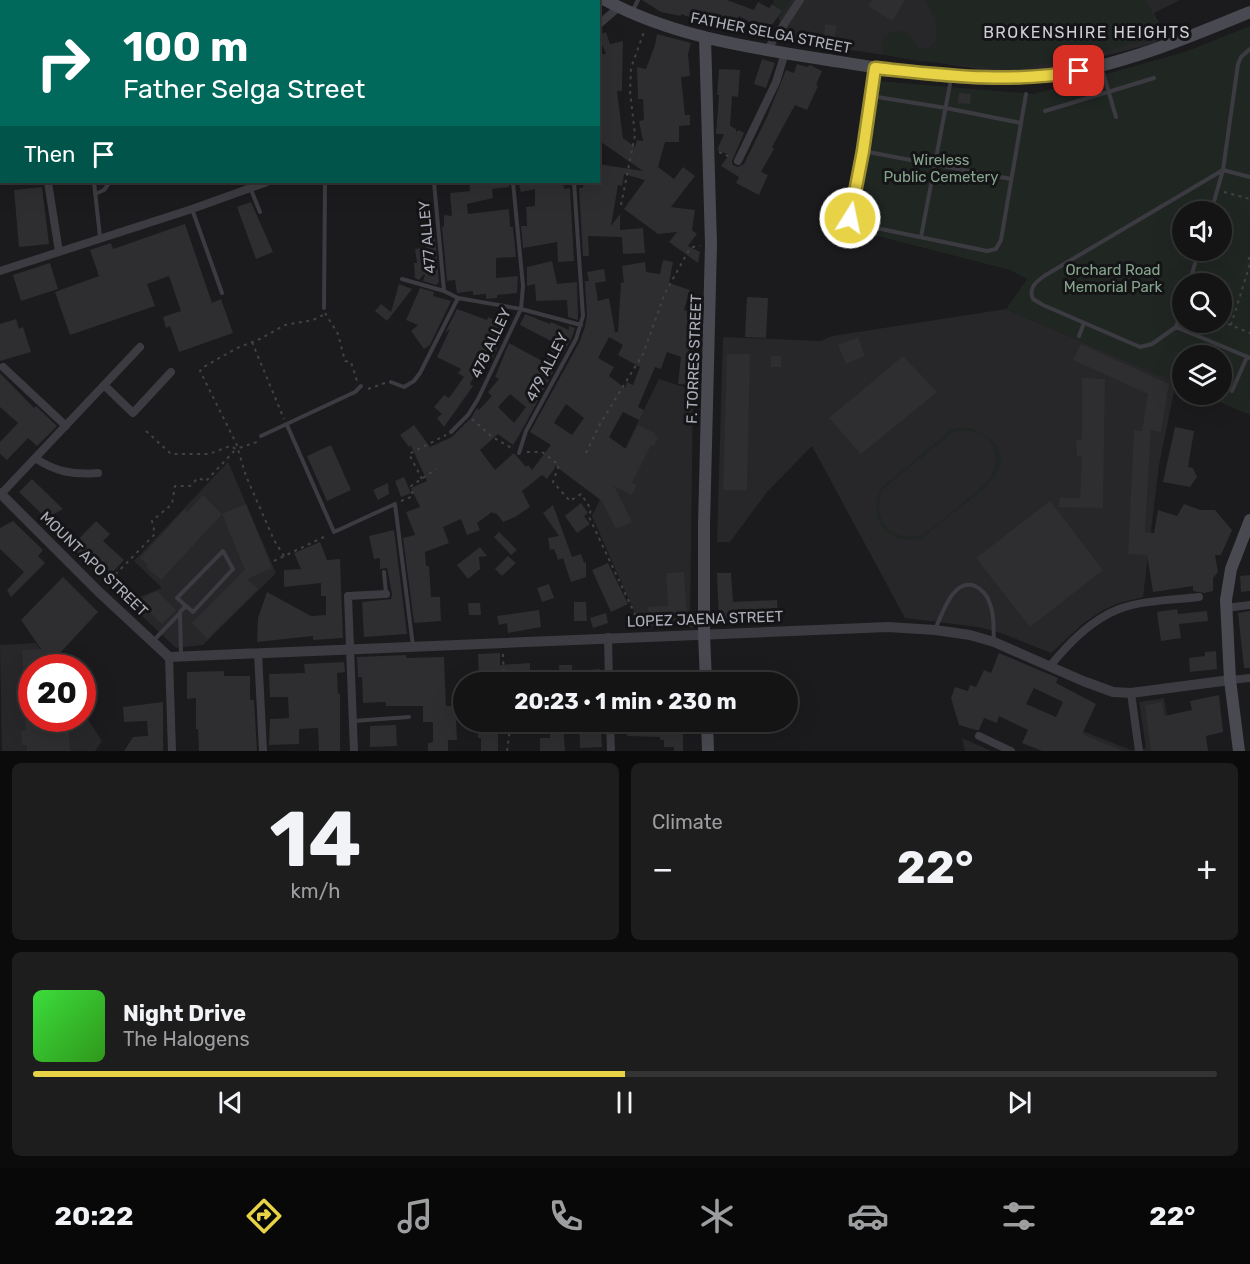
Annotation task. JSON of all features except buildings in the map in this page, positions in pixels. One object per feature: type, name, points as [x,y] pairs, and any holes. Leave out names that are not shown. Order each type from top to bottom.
[{"type":"main road","name":"FATHER SELGA STREET","points":[[605,0],[648,20],[705,37],[767,50],[875,68],[989,78],[1034,78],[1101,65],[1163,46],[1250,12]]},
{"type":"main road","name":"F. TORRES STREET","points":[[705,37],[711,244],[704,634],[706,672]]},
{"type":"main road","points":[[1239,751],[1230,680],[1225,608],[1227,586],[1237,550],[1250,520]]},
{"type":"main road","points":[[707,732],[708,751]]},
{"type":"street","points":[[767,50],[800,0]]},
{"type":"street","points":[[600,22],[619,8]]},
{"type":"street","points":[[738,161],[776,82],[785,53]]},
{"type":"street","points":[[48,183],[60,252]]},
{"type":"street","points":[[0,271],[192,208],[249,184]]},
{"type":"street","points":[[0,494],[140,347]]},
{"type":"street","points":[[3,367],[66,426]]},
{"type":"street","points":[[104,385],[133,412],[171,372]]},
{"type":"street","points":[[35,458],[58,471],[78,474],[98,473]]},
{"type":"street","name":"MOUNT APO STREET","points":[[0,494],[99,592],[169,657]]},
{"type":"street","points":[[1237,550],[1250,550]]},
{"type":"street","points":[[354,751],[348,596],[386,594]]},
{"type":"street","points":[[1050,666],[1082,632],[1119,609],[1198,597]]},
{"type":"street","points":[[1225,608],[1250,605]]},
{"type":"street","name":"LOPEZ JAENA STREET","points":[[169,657],[888,627],[970,635],[994,642],[1113,692],[1131,693],[1230,680]]},
{"type":"street","points":[[608,637],[609,672]]},
{"type":"street","points":[[258,653],[263,751]]},
{"type":"street","points":[[169,657],[172,751]]},
{"type":"street","points":[[1230,680],[1250,678]]},
{"type":"street","points":[[1131,693],[1139,751]]},
{"type":"street","points":[[610,732],[611,751]]},
{"type":"street","points":[[979,736],[1011,751]]},
{"type":"lane","points":[[631,14],[638,0]]},
{"type":"lane","points":[[1214,201],[1223,170],[1238,64],[1241,57],[1250,49]]},
{"type":"lane","points":[[1101,65],[1116,117]]},
{"type":"lane","points":[[875,68],[863,151],[850,218],[857,224],[987,251],[996,249],[1001,240],[1026,94]]},
{"type":"lane","points":[[921,237],[952,76]]},
{"type":"lane","points":[[1046,111],[1154,78]]},
{"type":"lane","points":[[871,96],[1021,123]]},
{"type":"lane","points":[[863,151],[1011,179]]},
{"type":"lane","points":[[1172,330],[1152,344],[1140,347],[1037,302],[1031,295],[1033,285],[1044,276],[1223,170],[1250,177]]},
{"type":"lane","points":[[94,183],[100,239]]},
{"type":"lane","points":[[95,194],[104,190],[109,183]]},
{"type":"lane","points":[[325,183],[325,310]]},
{"type":"lane","name":"477 ALLEY","points":[[434,183],[444,291]]},
{"type":"lane","name":"478 ALLEY","points":[[451,432],[468,415],[498,360],[521,309],[523,286],[513,183]]},
{"type":"lane","name":"479 ALLEY","points":[[519,453],[526,431],[564,364],[581,325],[583,309],[574,183]]},
{"type":"lane","points":[[249,184],[260,212]]},
{"type":"lane","points":[[192,208],[222,292]]},
{"type":"lane","points":[[402,279],[444,291],[458,298],[521,309],[581,325]]},
{"type":"lane","points":[[391,382],[404,387],[414,381],[458,298]]},
{"type":"lane","points":[[1079,336],[1084,323]]},
{"type":"lane","points":[[1191,333],[1249,357],[1232,391]]},
{"type":"lane","points":[[261,436],[355,392],[361,386]]},
{"type":"lane","points":[[287,425],[334,532],[395,504],[413,647]]},
{"type":"lane","points":[[223,551],[233,569],[194,612],[186,606],[177,598],[223,551]]},
{"type":"lane","points":[[384,572],[386,594]]},
{"type":"lane","points":[[935,630],[952,596],[962,586],[969,585],[984,592],[990,603],[994,642]]},
{"type":"lane","points":[[152,642],[186,606]]},
{"type":"lane","points":[[180,612],[181,656]]},
{"type":"lane","points":[[353,721],[409,717]]},
{"type":"path","points":[[621,205],[635,135],[630,91],[631,68],[648,20]]},
{"type":"path","points":[[708,151],[720,153],[738,161]]},
{"type":"path","points":[[1217,190],[1250,199]]},
{"type":"path","points":[[586,453],[600,423],[643,354],[665,292],[678,269],[693,247],[711,244]]},
{"type":"path","points":[[1232,322],[1250,264],[1248,261],[1250,257]]},
{"type":"path","points":[[284,556],[274,540],[236,449],[236,443],[200,371],[237,348],[285,325],[313,320],[325,310],[338,334],[345,361],[351,362],[356,380],[361,386],[366,390],[391,382]]},
{"type":"path","points":[[1232,325],[1250,333]]},
{"type":"path","points":[[252,342],[287,425]]},
{"type":"path","points":[[468,415],[492,436],[519,453],[542,452],[559,465],[553,482],[570,501],[581,494],[591,509],[589,517],[645,636]]},
{"type":"path","points":[[146,431],[171,454],[209,454],[231,446],[236,449]]},
{"type":"path","points":[[422,479],[409,454],[451,432]]},
{"type":"path","points":[[99,592],[155,534],[152,521],[172,504],[175,486],[190,486],[198,478],[206,481],[236,449],[257,441],[261,436]]},
{"type":"path","points":[[395,504],[413,496],[411,486],[436,469]]},
{"type":"path","points":[[274,561],[334,532]]},
{"type":"path","points":[[503,642],[504,672]]},
{"type":"path","points":[[507,751],[510,732]]},
{"type":"shaded area","points":[[774,0],[1180,0],[1154,13],[1167,40],[1061,67],[1007,73],[789,41],[779,19]]},
{"type":"shaded area","points":[[1006,309],[1172,380],[1172,402],[1159,465],[1143,597],[1103,610],[1084,623],[1051,653],[1001,633],[978,627],[905,618],[812,446],[767,492],[730,542],[717,542],[723,337],[821,341],[832,336]]},
{"type":"shaded area","points":[[659,379],[693,390],[690,624],[641,627],[592,516]]},
{"type":"shaded area","points":[[228,462],[276,573],[203,645],[176,648],[127,602],[162,588],[134,561]]},
{"type":"shaded area","points":[[36,643],[43,654],[18,654],[18,732],[96,732],[102,741],[95,751],[2,751],[0,645]]},
{"type":"shaded area","points":[[1164,698],[1171,740],[1190,751],[1044,751],[1057,721],[1131,750],[1146,748],[1139,702]]},
{"type":"shaded area","points":[[962,738],[991,751],[965,751]]},
{"type":"green space","points":[[791,0],[779,19],[773,1]]},
{"type":"green space","points":[[925,0],[1146,0],[1164,38],[1133,43],[1064,63],[1041,64],[1019,70],[919,61],[885,55],[881,49],[884,39],[895,31],[910,36],[919,49],[928,48],[934,44],[937,30]]},
{"type":"green space","points":[[1250,26],[1250,415],[1226,405],[1232,405],[1232,345],[1172,345],[1172,381],[1006,309],[1027,279],[1010,270],[843,227],[866,80],[1034,94],[1185,52]]},
{"type":"green space","points":[[969,428],[983,434],[989,438],[994,443],[1000,457],[1000,465],[996,473],[987,486],[922,538],[899,538],[891,534],[879,521],[877,501],[880,489],[951,430]],"holes":[[[962,430],[974,432],[990,441],[996,456],[992,474],[986,483],[919,536],[900,535],[888,528],[879,512],[883,489],[952,433]]]},
{"type":"district","name":"BROKENSHIRE HEIGHTS","points":[[1087,32]]},
{"type":"route","points":[[850,218],[863,151],[875,68],[952,76],[1014,79],[1079,71]]},
{"type":"park label","name":"Wireless Public Cemetery","points":[[941,168]]},
{"type":"park label","name":"Orchard Road Memorial Park","points":[[1113,278]]}]
